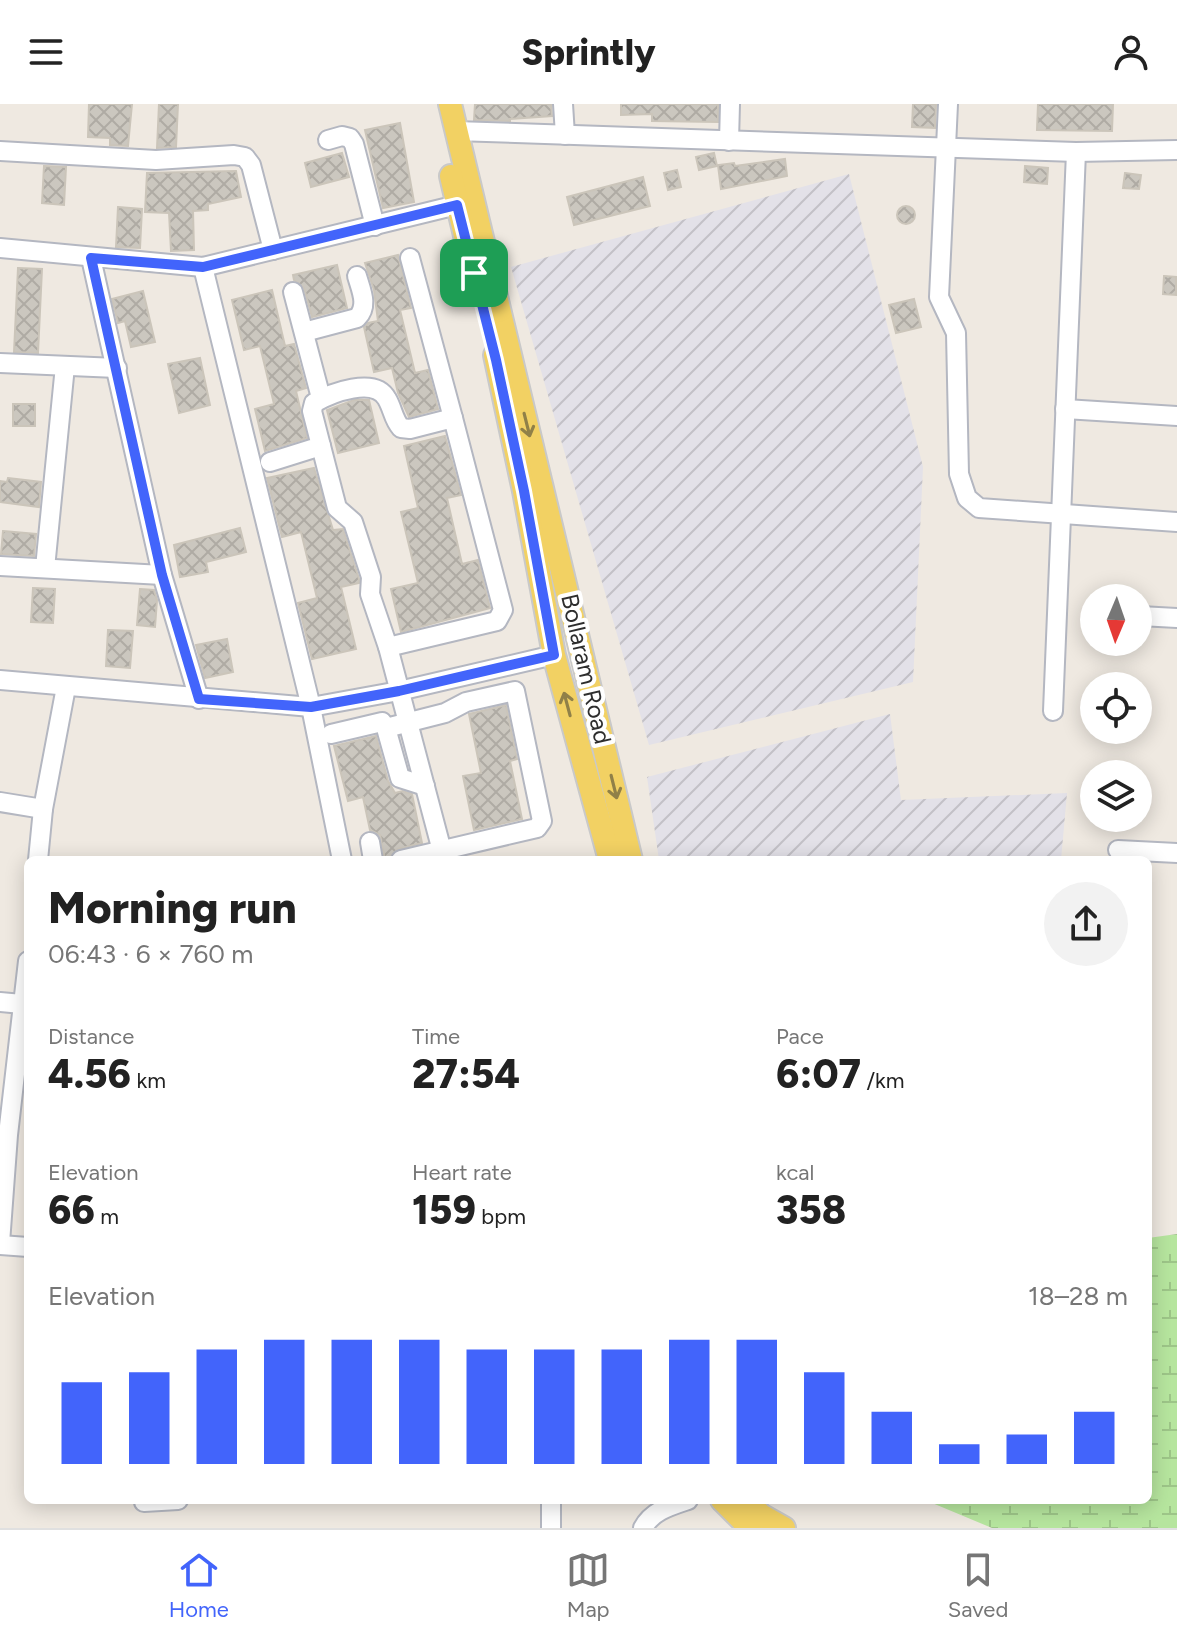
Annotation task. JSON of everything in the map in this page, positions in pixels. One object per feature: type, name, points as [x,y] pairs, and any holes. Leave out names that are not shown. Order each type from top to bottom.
[{"type":"main road","name":"Bollaram Road","points":[[436,104],[457,205],[496,360],[554,655],[609,856]]},
{"type":"main road","name":"Bollaram Road","points":[[450,104],[630,856]]},
{"type":"main road","points":[[726,1504],[750,1528]]},
{"type":"main road","points":[[750,1504],[761,1515],[784,1528]]},
{"type":"street","points":[[563,104],[565,135]]},
{"type":"street","points":[[729,141],[730,104]]},
{"type":"street","points":[[948,104],[939,297],[956,333],[959,474],[967,498],[979,508],[1177,522]]},
{"type":"street","points":[[455,131],[1076,152],[1177,150]]},
{"type":"street","points":[[328,140],[342,136],[350,138],[354,144],[375,226]]},
{"type":"street","points":[[0,151],[156,160],[245,157],[251,165],[273,250]]},
{"type":"street","points":[[1053,711],[1076,152]]},
{"type":"street","points":[[0,248],[203,267],[457,205]]},
{"type":"street","points":[[91,258],[162,575],[199,699]]},
{"type":"street","points":[[388,647],[497,621],[503,610],[410,258]]},
{"type":"street","points":[[203,267],[311,707],[341,856]]},
{"type":"street","points":[[304,332],[357,318],[363,313],[364,303],[357,276]]},
{"type":"street","points":[[293,292],[321,398]]},
{"type":"street","points":[[0,363],[117,368]]},
{"type":"street","points":[[45,568],[65,366]]},
{"type":"street","points":[[442,851],[388,647],[370,594],[371,577],[353,522],[337,508],[312,411],[314,403],[321,398],[366,386],[378,389],[386,396],[394,420],[401,428],[410,429],[453,418]]},
{"type":"street","points":[[1065,409],[1177,416]]},
{"type":"street","points":[[270,462],[321,446]]},
{"type":"street","points":[[0,566],[162,575]]},
{"type":"street","points":[[1152,617],[1177,618]]},
{"type":"street","points":[[0,680],[311,707],[399,691],[554,655]]},
{"type":"street","points":[[38,856],[43,809],[66,687]]},
{"type":"street","points":[[386,728],[445,713],[466,702],[511,691],[517,693],[542,821],[540,826],[419,856]]},
{"type":"street","points":[[331,734],[382,722],[400,778],[425,786]]},
{"type":"street","points":[[0,802],[43,809]]},
{"type":"street","points":[[1118,850],[1177,853]]},
{"type":"street","points":[[24,990],[0,1244],[24,1247]]},
{"type":"street","points":[[0,1002],[22,1004]]},
{"type":"street","points":[[8,1135],[24,1137]]},
{"type":"street","points":[[551,1504],[551,1528]]},
{"type":"street","points":[[643,1528],[663,1509],[677,1504]]},
{"type":"shaded area","points":[[849,174],[923,467],[913,682],[649,745],[511,267]]},
{"type":"shaded area","points":[[890,714],[901,800],[1067,793],[1061,856],[658,856],[647,777]]},
{"type":"green space","points":[[1177,1234],[1177,1528],[992,1528],[935,1504],[1152,1504],[1152,1237]]},
{"type":"building","points":[[89,104],[132,104],[128,146],[110,145],[110,138],[88,137]]},
{"type":"building","points":[[159,104],[178,104],[176,147],[157,148]]},
{"type":"building","points":[[475,104],[551,104],[552,116],[510,121],[474,120]]},
{"type":"building","points":[[621,104],[718,104],[718,122],[652,121],[652,114],[621,115]]},
{"type":"building","points":[[913,104],[936,104],[935,128],[912,127]]},
{"type":"building","points":[[1038,104],[1113,104],[1112,131],[1037,130]]},
{"type":"building","points":[[400,123],[414,202],[383,208],[365,130]]},
{"type":"building","points":[[342,153],[349,177],[311,187],[305,163]]},
{"type":"building","points":[[714,153],[717,166],[699,170],[696,157]]},
{"type":"building","points":[[785,159],[787,176],[721,189],[718,165],[734,163],[735,166]]},
{"type":"building","points":[[44,166],[66,167],[64,205],[42,203]]},
{"type":"building","points":[[1025,166],[1048,168],[1047,184],[1024,182]]},
{"type":"building","points":[[677,170],[681,187],[668,190],[664,173]]},
{"type":"building","points":[[236,171],[241,197],[208,204],[208,210],[193,211],[194,250],[171,251],[169,213],[145,212],[147,173]]},
{"type":"building","points":[[1125,173],[1141,175],[1139,189],[1123,188]]},
{"type":"building","points":[[643,177],[650,206],[574,225],[567,197]]},
{"type":"building","points":[[906,206],[915,215],[906,224],[897,215]]},
{"type":"building","points":[[118,207],[142,209],[140,248],[116,247]]},
{"type":"building","points":[[398,255],[411,308],[400,310],[415,373],[428,370],[438,409],[409,417],[398,393],[392,368],[374,372],[364,327],[378,321],[374,290],[365,263]]},
{"type":"building","points":[[337,265],[347,308],[312,317],[304,288],[294,280],[293,275]]},
{"type":"building","points":[[18,268],[42,269],[38,353],[14,352]]},
{"type":"building","points":[[1164,276],[1176,277],[1176,295],[1163,294]]},
{"type":"building","points":[[272,290],[285,346],[294,344],[306,388],[296,391],[307,438],[265,451],[255,409],[274,404],[260,346],[244,350],[232,300]]},
{"type":"building","points":[[143,291],[155,342],[131,347],[125,321],[118,323],[112,299]]},
{"type":"building","points":[[914,299],[921,327],[896,333],[889,305]]},
{"type":"building","points":[[200,358],[210,405],[179,413],[168,364]]},
{"type":"building","points":[[354,400],[369,400],[379,443],[338,453],[327,410]]},
{"type":"building","points":[[13,404],[35,404],[35,426],[13,426]]},
{"type":"building","points":[[445,436],[461,495],[447,498],[462,564],[478,560],[490,608],[401,632],[391,589],[418,583],[401,512],[418,508],[404,446]]},
{"type":"building","points":[[314,468],[333,530],[343,529],[359,583],[341,587],[356,649],[312,659],[298,603],[317,598],[301,532],[282,537],[267,478]]},
{"type":"building","points":[[8,478],[41,482],[39,507],[0,502],[0,481],[7,482]]},
{"type":"building","points":[[240,528],[246,552],[206,562],[208,572],[180,577],[174,545]]},
{"type":"building","points":[[3,531],[36,534],[34,556],[1,554]]},
{"type":"building","points":[[33,588],[55,589],[53,623],[31,622]]},
{"type":"building","points":[[140,589],[154,590],[157,600],[155,627],[137,625]]},
{"type":"building","points":[[108,630],[133,631],[130,668],[106,666]]},
{"type":"building","points":[[227,639],[233,672],[205,678],[196,645]]},
{"type":"building","points":[[506,705],[517,759],[510,761],[522,819],[474,830],[463,776],[481,773],[469,714]]},
{"type":"building","points":[[376,736],[388,781],[395,793],[403,791],[412,794],[422,843],[398,849],[392,856],[384,856],[380,835],[370,830],[363,797],[348,801],[334,746]]},
{"type":"route","points":[[457,205],[474,273],[524,491],[554,655],[399,691],[311,707],[199,699],[162,575],[91,258],[203,267],[457,205]]}]
